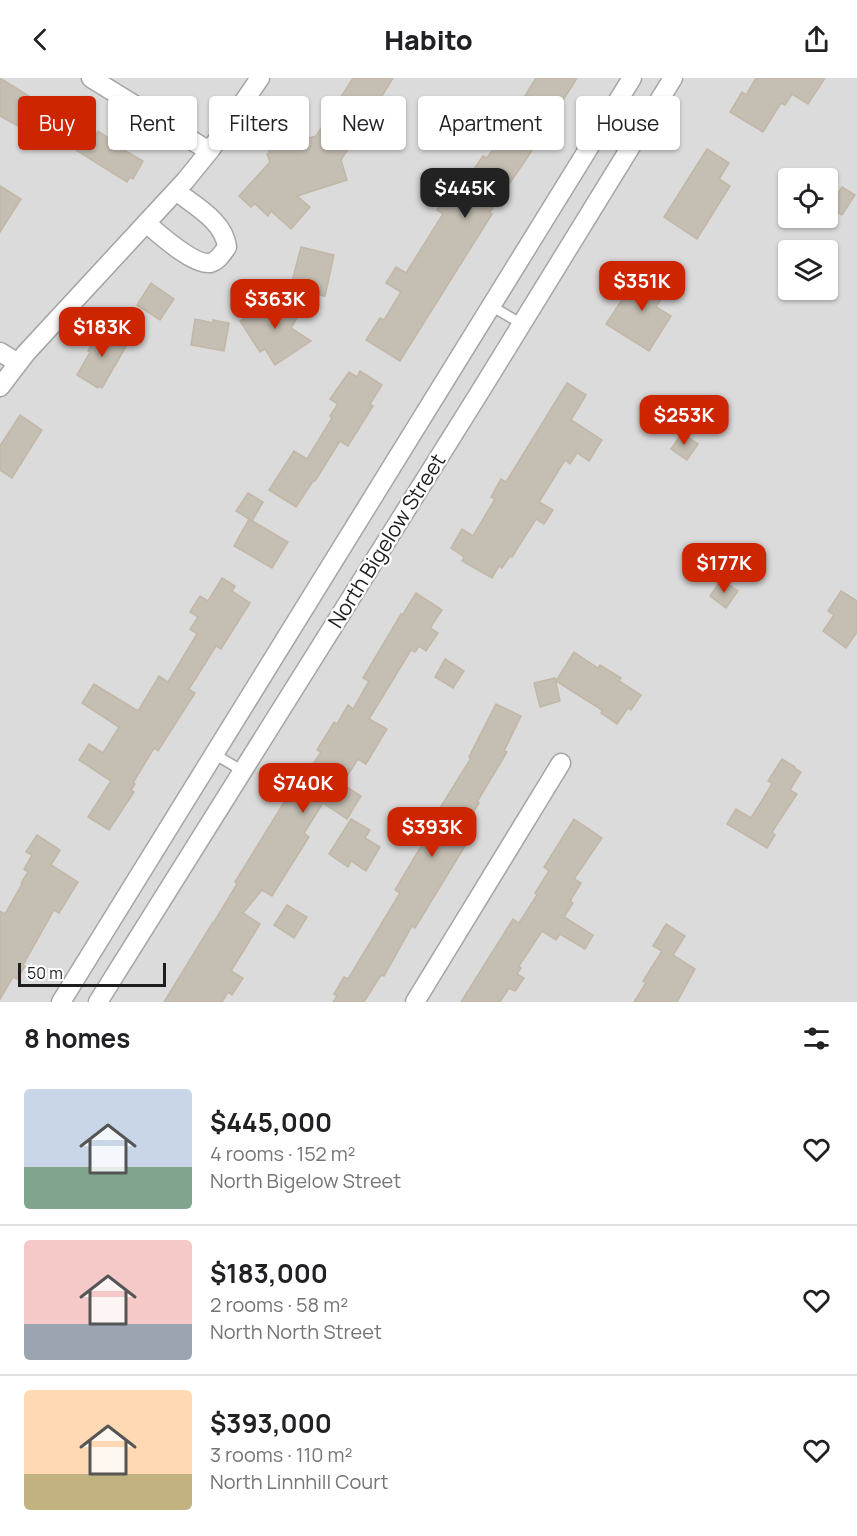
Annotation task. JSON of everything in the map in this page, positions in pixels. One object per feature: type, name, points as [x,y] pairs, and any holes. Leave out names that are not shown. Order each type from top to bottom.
[{"type":"street","points":[[91,78],[209,151]]},
{"type":"street","points":[[0,387],[18,363],[176,191],[209,151],[260,78]]},
{"type":"street","name":"North Bigelow Street","points":[[621,96],[632,78]]},
{"type":"street","name":"North Bigelow Street","points":[[662,96],[673,78]]},
{"type":"street","name":"North Bigelow Street","points":[[62,1002],[587,150]]},
{"type":"street","name":"North Bigelow Street","points":[[98,1002],[628,150]]},
{"type":"street","points":[[146,223],[198,261],[208,263],[217,260],[227,248],[226,239],[221,230],[211,218],[176,191]]},
{"type":"street","points":[[0,352],[18,363]]},
{"type":"street","points":[[415,1002],[561,763]]},
{"type":"lane","points":[[492,306],[522,324]]},
{"type":"lane","points":[[214,754],[243,771]]},
{"type":"shaded area","points":[[0,78],[857,78],[857,1002],[0,1002]]},
{"type":"building","points":[[0,78],[29,96],[18,96],[18,126],[0,116]]},
{"type":"building","points":[[353,78],[393,78],[382,96],[342,96]]},
{"type":"building","points":[[536,78],[577,78],[564,99],[564,96],[525,96]]},
{"type":"building","points":[[756,78],[825,78],[808,104],[792,94],[785,105],[781,103],[763,132],[730,112],[742,92],[746,95]]},
{"type":"building","points":[[321,128],[321,150],[347,150],[341,160],[347,180],[297,196],[310,207],[291,229],[271,211],[268,216],[255,204],[251,207],[239,196],[270,162],[267,154],[269,150],[309,150],[309,138],[316,136]]},
{"type":"building","points":[[98,131],[108,138],[108,150],[124,150],[143,161],[133,179],[130,177],[127,182],[76,150],[96,150]]},
{"type":"building","points":[[707,149],[729,163],[719,179],[730,186],[697,239],[664,217]]},
{"type":"building","points":[[492,150],[532,150],[490,212],[492,214],[400,361],[366,340],[380,318],[384,320],[401,292],[386,283],[396,267],[406,273],[443,214],[437,210],[451,187],[458,192],[483,156],[487,158]]},
{"type":"building","points":[[0,186],[21,199],[0,232]]},
{"type":"building","points":[[842,187],[855,195],[842,215],[838,213],[838,193]]},
{"type":"building","points":[[301,247],[334,255],[325,296],[290,289]]},
{"type":"building","points":[[651,270],[671,283],[656,307],[671,316],[649,351],[606,324],[633,283],[640,288]]},
{"type":"building","points":[[151,283],[174,299],[160,320],[137,305]]},
{"type":"building","points":[[281,294],[297,318],[291,328],[311,341],[275,365],[265,349],[260,352],[240,321]]},
{"type":"building","points":[[195,319],[213,323],[213,320],[229,323],[224,351],[191,345]]},
{"type":"building","points":[[101,327],[128,343],[102,388],[99,386],[98,388],[77,375]]},
{"type":"building","points":[[360,371],[382,385],[370,404],[373,406],[348,446],[340,441],[296,507],[269,490],[294,451],[307,459],[338,404],[330,399],[349,372],[357,377]]},
{"type":"building","points":[[567,383],[586,395],[571,420],[602,440],[589,461],[577,453],[570,464],[565,460],[539,502],[553,510],[544,524],[536,519],[512,557],[510,556],[502,568],[499,566],[492,578],[462,561],[464,557],[451,548],[462,529],[473,536],[495,499],[491,497],[501,479],[506,482]]},
{"type":"building","points":[[20,415],[42,430],[12,478],[0,470],[0,446]]},
{"type":"building","points":[[682,433],[698,444],[687,460],[671,449]]},
{"type":"building","points":[[248,493],[263,502],[252,521],[236,511]]},
{"type":"building","points":[[249,519],[288,542],[272,568],[234,546]]},
{"type":"building","points":[[222,578],[235,586],[232,591],[250,603],[221,649],[216,646],[189,689],[195,693],[158,751],[154,748],[133,783],[135,784],[131,790],[134,792],[109,830],[88,817],[111,781],[79,760],[89,744],[103,753],[119,727],[82,703],[94,684],[138,711],[159,676],[168,682],[197,634],[190,629],[198,617],[190,612],[200,596],[208,601]]},
{"type":"building","points":[[721,580],[738,591],[726,608],[710,596]]},
{"type":"building","points":[[841,591],[857,601],[857,632],[846,648],[823,631],[834,615],[828,611]]},
{"type":"building","points":[[416,593],[442,610],[430,628],[438,633],[426,651],[419,646],[415,652],[411,650],[369,719],[387,729],[366,764],[358,759],[342,784],[361,796],[347,819],[323,803],[304,833],[309,837],[272,896],[262,890],[243,913],[260,924],[231,971],[243,978],[232,995],[228,992],[222,1002],[164,1002],[288,796],[298,781],[301,782],[321,752],[317,750],[334,722],[337,724],[348,705],[353,709],[369,681],[363,678]]},
{"type":"building","points":[[574,652],[598,668],[600,665],[621,678],[619,681],[641,695],[631,710],[628,708],[617,724],[601,713],[602,710],[556,681]]},
{"type":"building","points":[[445,659],[464,671],[453,688],[435,677]]},
{"type":"building","points":[[555,678],[560,701],[540,707],[534,683]]},
{"type":"building","points":[[496,704],[521,716],[504,751],[507,752],[464,827],[473,833],[415,928],[412,926],[384,976],[381,975],[364,1002],[333,1002],[337,996],[334,994],[344,977],[348,979],[400,893],[395,890],[438,818],[435,816],[471,758],[469,757]]},
{"type":"building","points":[[782,759],[801,772],[790,790],[797,794],[772,832],[775,835],[767,848],[727,824],[736,809],[751,818],[769,789],[772,783],[768,781]]},
{"type":"building","points":[[351,819],[370,830],[365,838],[380,847],[366,871],[351,861],[348,867],[329,854]]},
{"type":"building","points":[[574,819],[602,838],[574,879],[581,883],[564,917],[593,935],[585,949],[560,934],[556,940],[542,931],[519,966],[521,968],[517,974],[524,978],[515,991],[509,988],[500,1002],[461,1002],[513,919],[519,923],[537,895],[535,893],[549,871],[544,867]]},
{"type":"building","points":[[37,835],[60,850],[51,865],[78,882],[59,913],[54,910],[23,965],[25,966],[17,979],[13,977],[0,999],[0,911],[5,914],[28,872],[24,869],[32,855],[26,852]]},
{"type":"building","points":[[287,905],[307,917],[294,938],[274,925]]},
{"type":"building","points":[[666,924],[685,936],[673,955],[695,969],[677,1002],[634,1002],[646,983],[643,981],[662,951],[653,946]]}]
